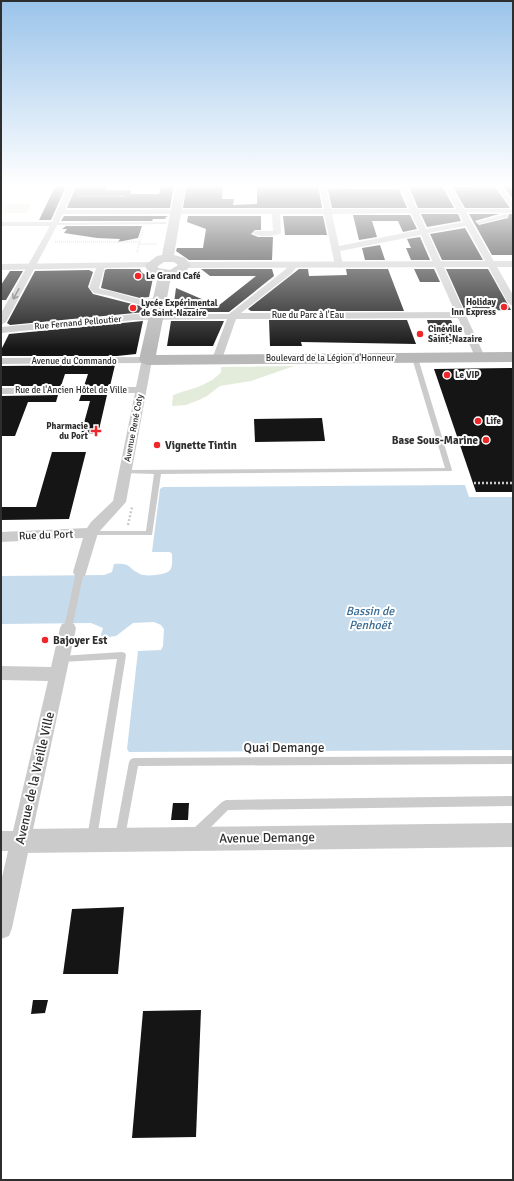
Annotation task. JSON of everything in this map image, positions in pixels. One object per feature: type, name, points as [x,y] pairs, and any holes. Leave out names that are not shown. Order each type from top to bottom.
[{"type":"main road","points":[[167,259],[171,239]]},
{"type":"main road","points":[[167,259],[180,260],[185,265],[181,270],[165,273],[152,270],[151,265],[156,261],[167,259]]},
{"type":"main road","name":"Avenue René Coty","points":[[148,360],[165,273]]},
{"type":"main road","name":"Boulevard de la Légion d'Honneur","points":[[148,360],[200,362],[217,359],[513,357]]},
{"type":"street","points":[[1,322],[47,239]]},
{"type":"street","points":[[334,239],[339,265]]},
{"type":"street","points":[[336,249],[387,239]]},
{"type":"street","points":[[426,239],[480,357]]},
{"type":"street","points":[[477,239],[513,303]]},
{"type":"street","points":[[185,265],[513,264]]},
{"type":"street","points":[[1,267],[151,265]]},
{"type":"street","points":[[217,359],[233,316],[289,271],[294,265]]},
{"type":"street","points":[[101,266],[94,288],[97,291],[111,293],[140,302],[157,310]]},
{"type":"street","name":"Rue du Parc à l'Eau","points":[[157,310],[233,316],[460,315]]},
{"type":"street","name":"Rue Fernand Pelloutier","points":[[1,330],[135,317],[157,310]]},
{"type":"street","name":"Avenue du Commando","points":[[1,361],[148,360]]},
{"type":"street","name":"Avenue René Coty","points":[[80,572],[91,533],[96,525],[119,502],[148,360]]},
{"type":"street","name":"Rue de l'Ancien Hôtel de Ville","points":[[1,392],[141,390]]},
{"type":"street","name":"Rue du Port","points":[[1,537],[91,533]]},
{"type":"street","name":"Avenue de la Vieille Ville","points":[[1,928],[11,841],[60,666],[68,628]]},
{"type":"street","points":[[1,673],[60,666]]},
{"type":"street","name":"Avenue Demange","points":[[11,841],[513,835]]},
{"type":"lane","points":[[126,472],[450,470],[415,358]]},
{"type":"lane","points":[[91,533],[149,533],[158,472]]},
{"type":"lane","points":[[68,628],[80,572]]},
{"type":"lane","points":[[60,666],[122,655],[92,840]]},
{"type":"lane","name":"Quai Demange","points":[[120,840],[134,762],[513,760]]},
{"type":"lane","points":[[190,839],[226,805],[513,801]]},
{"type":"path","points":[[137,252],[141,239]]},
{"type":"path","points":[[45,242],[170,244]]},
{"type":"path","points":[[474,483],[513,483]]},
{"type":"green space","points":[[294,366],[251,381],[220,386],[199,400],[186,405],[172,406],[173,395],[211,381],[221,372],[221,367]]},
{"type":"water","name":"Bassin de Penhoët","points":[[465,485],[469,497],[513,497],[513,750],[129,752],[127,749],[138,651],[161,650],[163,646],[164,629],[161,625],[154,622],[133,623],[116,636],[100,638],[103,628],[91,623],[1,624],[1,576],[104,575],[112,572],[114,564],[127,565],[143,575],[156,575],[168,572],[172,567],[172,554],[170,552],[152,552],[160,489],[163,487]]},
{"type":"building","points":[[120,239],[132,239],[118,242]]},
{"type":"building","points":[[204,239],[273,239],[272,260],[189,260],[176,251],[177,248],[203,248]]},
{"type":"building","points":[[407,239],[421,239],[430,260],[411,260],[406,248],[411,248]]},
{"type":"building","points":[[432,239],[471,239],[483,260],[442,260]]},
{"type":"building","points":[[483,239],[513,239],[513,255],[492,255]]},
{"type":"building","points":[[380,245],[385,260],[365,260],[362,248]]},
{"type":"building","points":[[140,269],[142,273],[153,278],[149,297],[140,298],[101,288],[105,270]]},
{"type":"building","points":[[201,269],[272,269],[274,276],[229,312],[176,312],[174,303],[176,288],[218,306],[256,276],[210,276]]},
{"type":"building","points":[[299,269],[308,269],[309,276],[347,275],[346,269],[388,269],[404,311],[251,311],[248,309]]},
{"type":"building","points":[[414,269],[434,269],[440,282],[420,282]]},
{"type":"building","points":[[446,269],[488,269],[511,310],[465,311]]},
{"type":"building","points":[[89,270],[93,272],[88,287],[93,294],[140,306],[147,306],[145,312],[10,325],[7,323],[35,271]]},
{"type":"building","points":[[10,271],[23,271],[6,300],[1,300],[1,285]]},
{"type":"building","points":[[269,320],[407,320],[416,344],[301,342],[302,346],[270,346]]},
{"type":"building","points":[[427,320],[451,320],[461,343],[434,344]]},
{"type":"building","points":[[143,321],[136,354],[117,356],[1,356],[1,350],[9,334]]},
{"type":"building","points":[[171,321],[224,321],[213,346],[167,346]]},
{"type":"building","points":[[115,365],[110,386],[84,386],[88,374],[65,374],[61,386],[1,386],[1,366]]},
{"type":"building","name":"Base Sous-Marine","points":[[513,368],[513,492],[476,492],[434,369]]},
{"type":"building","points":[[58,395],[56,402],[28,402],[15,436],[1,436],[1,396]]},
{"type":"building","points":[[81,395],[107,395],[98,434],[81,434],[90,401],[79,401]]},
{"type":"building","points":[[322,418],[325,441],[255,442],[254,419]]},
{"type":"building","points":[[52,452],[86,452],[69,519],[1,520],[1,507],[36,507]]},
{"type":"building","points":[[173,803],[189,803],[188,820],[171,820]]},
{"type":"building","points":[[124,907],[118,974],[63,974],[72,909]]},
{"type":"building","points":[[33,1000],[48,1000],[45,1013],[31,1014]]},
{"type":"building","points":[[201,1010],[196,1137],[132,1138],[143,1011]]},
{"type":"place","name":"Le Grand Café","points":[[138,276]]},
{"type":"place","name":"Holiday Inn Express","points":[[504,307]]},
{"type":"place","name":"Lycée Expérimental de Saint-Nazaire","points":[[133,308]]},
{"type":"place","name":"Cinéville Saint-Nazaire","points":[[420,334]]},
{"type":"place","name":"Le VIP","points":[[447,375]]},
{"type":"place","name":"Life","points":[[478,421]]},
{"type":"place","name":"Pharmacie du Port","points":[[96,431]]},
{"type":"place","name":"Base Sous-Marine","points":[[486,440]]},
{"type":"place","name":"Vignette Tintin","points":[[157,445]]},
{"type":"place","name":"Bajoyer Est","points":[[45,640]]}]
